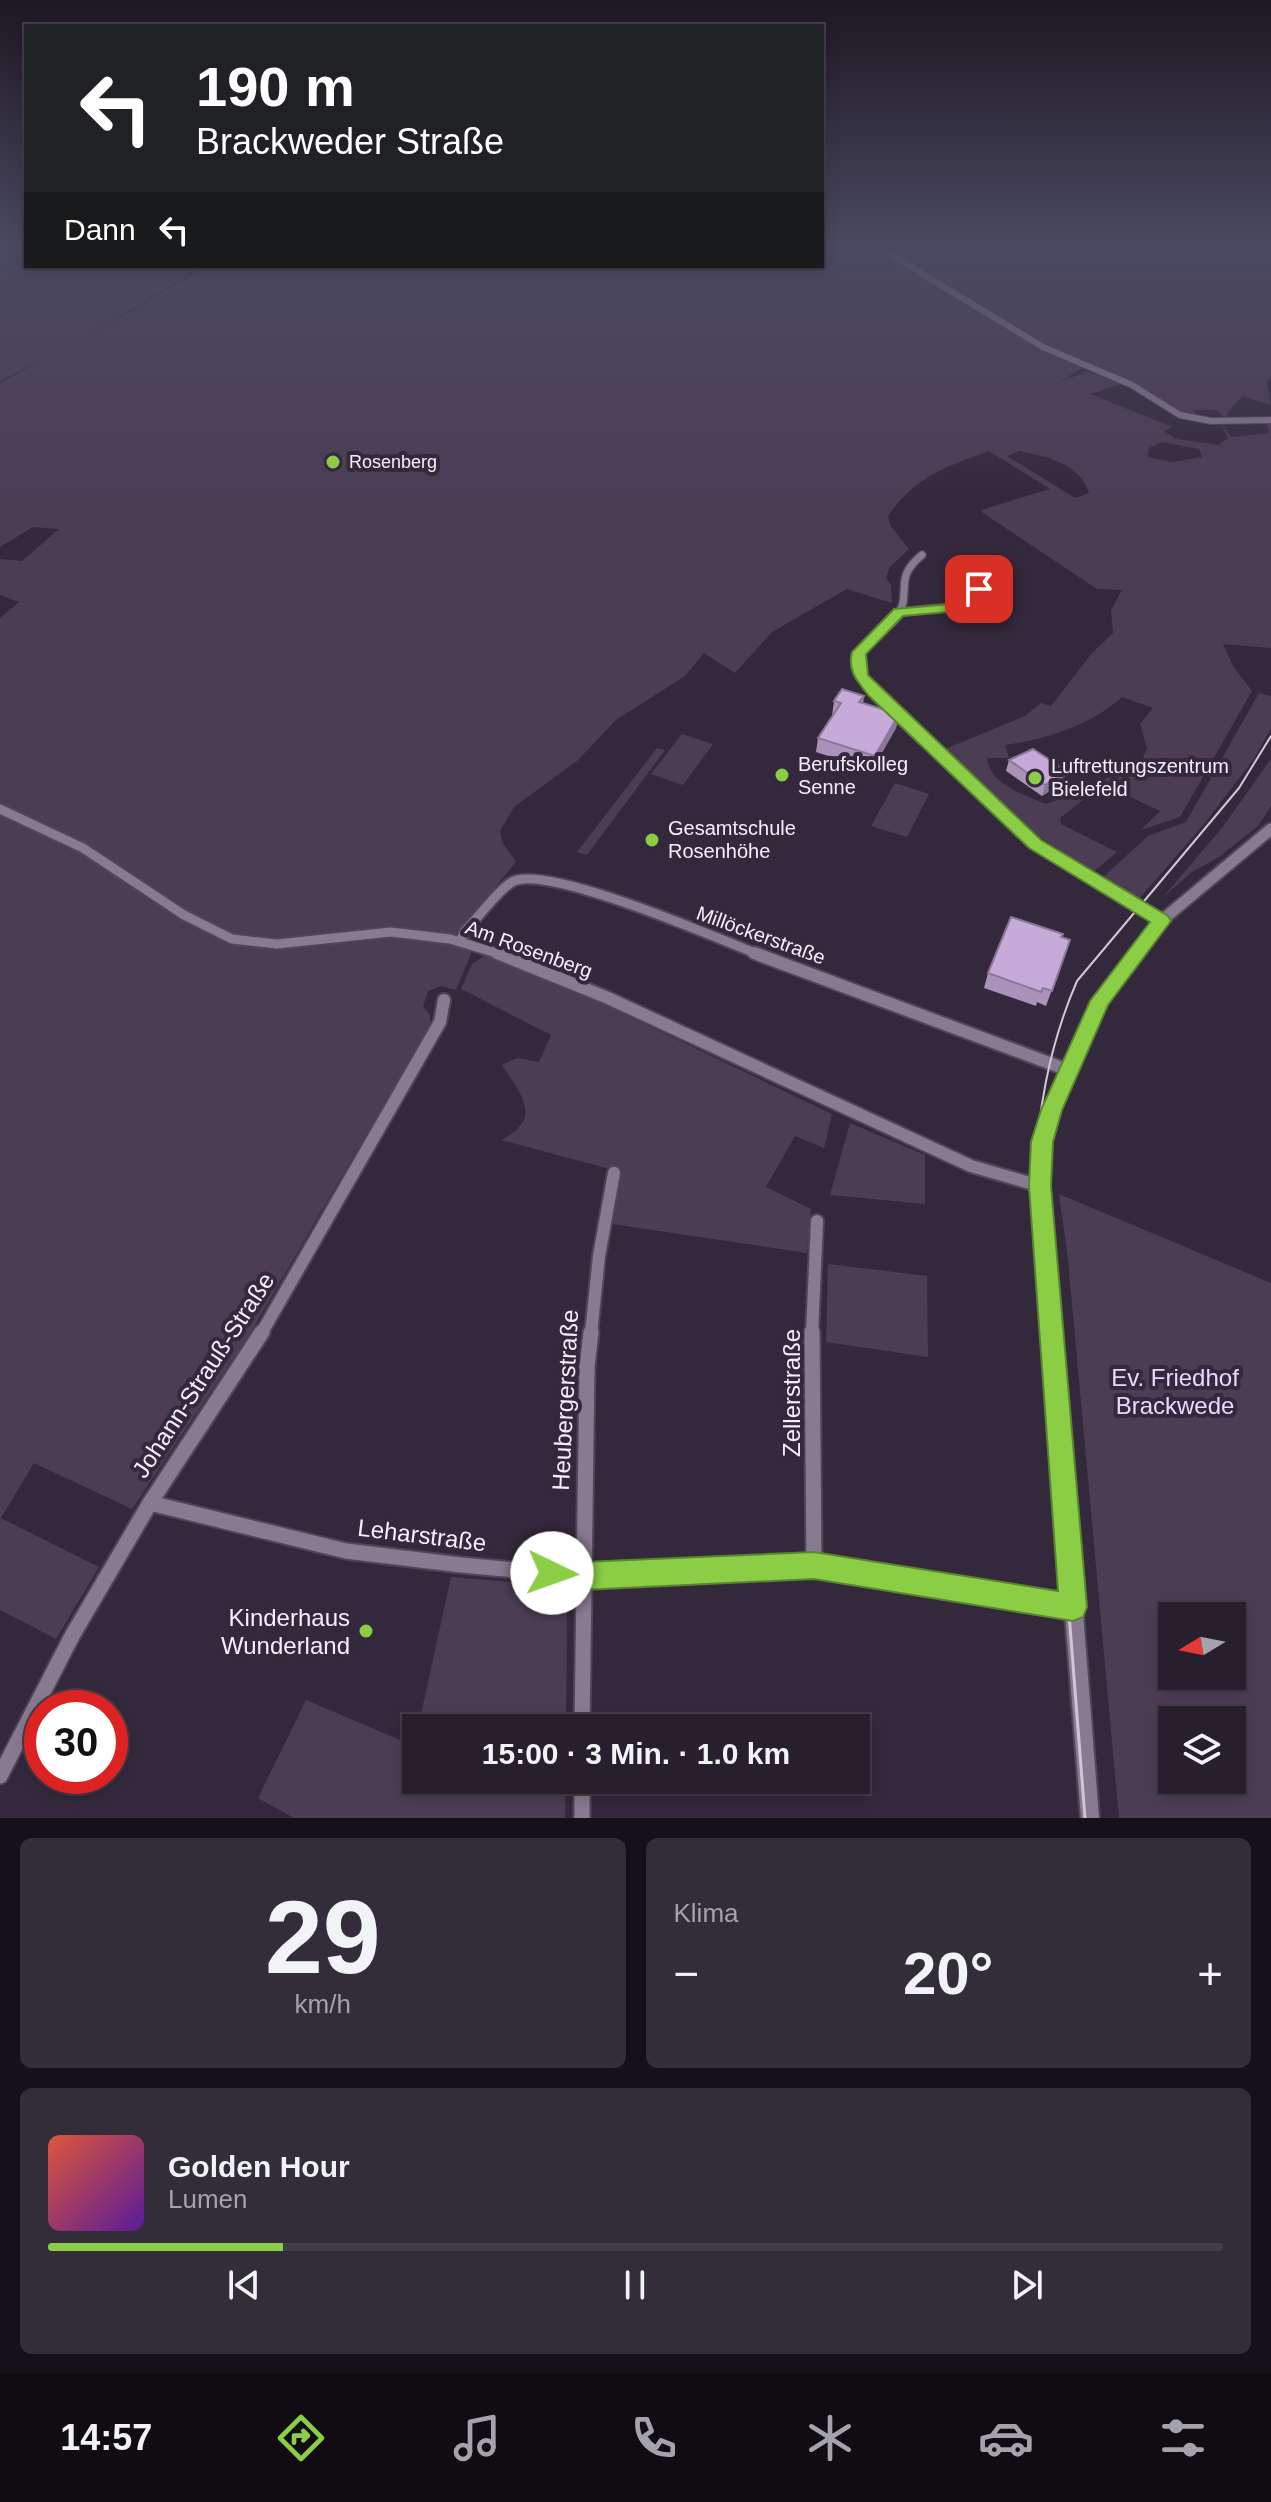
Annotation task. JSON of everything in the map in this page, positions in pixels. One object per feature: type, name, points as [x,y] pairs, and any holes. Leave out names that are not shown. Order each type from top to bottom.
[{"type":"street","points":[[1016,330],[1043,347],[1123,381],[1180,415],[1211,421],[1271,420]]},
{"type":"street","points":[[922,555],[910,564],[902,576],[899,612],[859,652],[857,668],[867,685],[1035,844],[1161,921]]},
{"type":"street","points":[[899,612],[954,608],[969,600],[979,589]]},
{"type":"street","name":"Am Rosenberg","points":[[0,809],[108,863],[176,908],[232,939],[259,945],[303,943],[387,931],[460,941],[505,955],[588,989],[875,1124],[1012,1182],[1040,1186]]},
{"type":"street","points":[[1090,1818],[1040,1186],[1042,1142],[1068,1070],[1100,1001],[1161,921],[1271,829]]},
{"type":"street","name":"Millöckerstraße","points":[[460,941],[465,931],[512,882],[522,879],[557,882],[603,896],[1068,1070]]},
{"type":"street","name":"Johann-Strauß-Straße","points":[[0,1776],[54,1667],[150,1503],[261,1334],[331,1215],[440,1022],[444,1000]]},
{"type":"street","name":"Heubergerstraße","points":[[582,1714],[587,1367],[599,1256],[614,1173]]},
{"type":"street","name":"Zellerstraße","points":[[814,1566],[812,1316],[817,1221]]},
{"type":"street","name":"Leharstraße","points":[[150,1503],[346,1551],[582,1576],[814,1566],[1073,1607]]},
{"type":"street","points":[[582,1794],[582,1818]]},
{"type":"green space","points":[[0,330],[98,330],[86,337],[98,330],[1019,330],[1084,367],[1059,382],[1087,372],[1124,383],[1090,394],[1172,427],[1164,431],[1176,439],[1219,445],[1228,438],[1221,423],[1231,437],[1270,433],[1265,422],[1271,422],[1271,648],[1223,644],[1233,666],[1252,691],[1180,817],[1141,830],[1160,811],[1103,784],[1060,818],[1061,824],[1117,852],[1093,872],[1038,836],[945,749],[1025,716],[1041,703],[1051,706],[1092,653],[1113,633],[1111,610],[1122,590],[1097,589],[983,513],[981,510],[1050,489],[989,451],[932,474],[910,491],[888,516],[890,525],[909,549],[890,567],[886,578],[891,585],[892,603],[847,589],[772,632],[735,673],[704,653],[685,676],[616,720],[578,760],[514,807],[500,831],[502,842],[516,862],[456,934],[392,926],[365,929],[356,939],[415,940],[473,949],[456,990],[441,986],[428,991],[423,1006],[430,1015],[430,1025],[251,1332],[132,1509],[34,1463],[1,1518],[99,1567],[56,1639],[0,1610],[0,618],[19,602],[0,595],[0,559],[22,561],[59,529],[33,527],[0,547],[0,383],[49,356],[0,381]],"holes":[[[1162,442],[1199,449],[1202,457],[1173,462],[1148,457],[1149,448]],[[1019,451],[1070,468],[1085,483],[1089,493],[1075,498],[1007,456]],[[1122,697],[1153,708],[1140,724],[1147,748],[1142,760],[1083,791],[1046,804],[1009,788],[990,768],[987,758],[1009,758],[1005,745],[1068,729],[1097,715]]]},
{"type":"green space","points":[[1019,330],[1271,330],[1271,376],[1267,382],[1271,405],[1242,396],[1226,419],[1216,410],[1194,410],[1197,418],[1183,414],[1138,387],[1040,343]]},
{"type":"green space","points":[[1259,693],[1271,696],[1271,728],[1254,759],[1204,824],[1139,899],[1102,878],[1148,836],[1186,822]]},
{"type":"green space","points":[[682,734],[713,744],[683,785],[651,774]]},
{"type":"green space","points":[[657,748],[665,750],[587,855],[577,852]]},
{"type":"green space","points":[[1271,759],[1271,806],[1258,826],[1219,857],[1192,872],[1163,897],[1222,828]]},
{"type":"green space","points":[[895,783],[929,794],[907,837],[871,826]]},
{"type":"green space","points":[[487,954],[578,992],[832,1114],[824,1148],[795,1136],[766,1187],[811,1209],[807,1253],[612,1224],[621,1172],[501,1140],[514,1132],[525,1115],[521,1096],[502,1065],[517,1058],[539,1062],[551,1035],[461,989],[472,964]]},
{"type":"green space","points":[[850,1123],[925,1155],[925,1204],[830,1195]]},
{"type":"green space","name":"Ev. Friedhof Brackwede","points":[[1059,1194],[1271,1283],[1271,1818],[1119,1818],[1068,1260]]},
{"type":"green space","points":[[828,1264],[927,1276],[928,1357],[826,1342]]},
{"type":"green space","points":[[451,1577],[557,1586],[567,1600],[566,1714],[421,1714]]},
{"type":"green space","points":[[306,1700],[402,1741],[402,1794],[566,1794],[565,1818],[294,1818],[258,1798]]},
{"type":"building","points":[[842,689],[864,696],[859,702],[899,714],[875,756],[818,738],[841,703],[834,701]]},
{"type":"building","points":[[1033,749],[1067,771],[1045,785],[1009,760]]},
{"type":"building","points":[[1011,917],[1063,934],[1061,937],[1070,940],[1052,991],[1043,988],[1041,992],[988,973]]},
{"type":"tram line","points":[[1047,1334],[1036,1160],[1046,1081],[1067,1005],[1077,981],[1239,788],[1271,736]]},
{"type":"tram line","points":[[1047,1332],[1085,1818]]},
{"type":"place","name":"Rosenberg","points":[[333,462]]},
{"type":"place","name":"Berufskolleg Senne","points":[[782,775]]},
{"type":"place","name":"Luftrettungszentrum Bielefeld","points":[[1035,778]]},
{"type":"place","name":"Gesamtschule Rosenhöhe","points":[[652,840]]},
{"type":"place","name":"Kinderhaus Wunderland","points":[[366,1631]]},
{"type":"route","points":[[552,1573],[582,1576],[814,1566],[1073,1607],[1040,1186],[1042,1142],[1051,1110],[1100,1001],[1161,921],[1035,844],[860,676],[857,668],[859,652],[899,612],[954,608],[969,600],[979,589]]}]
